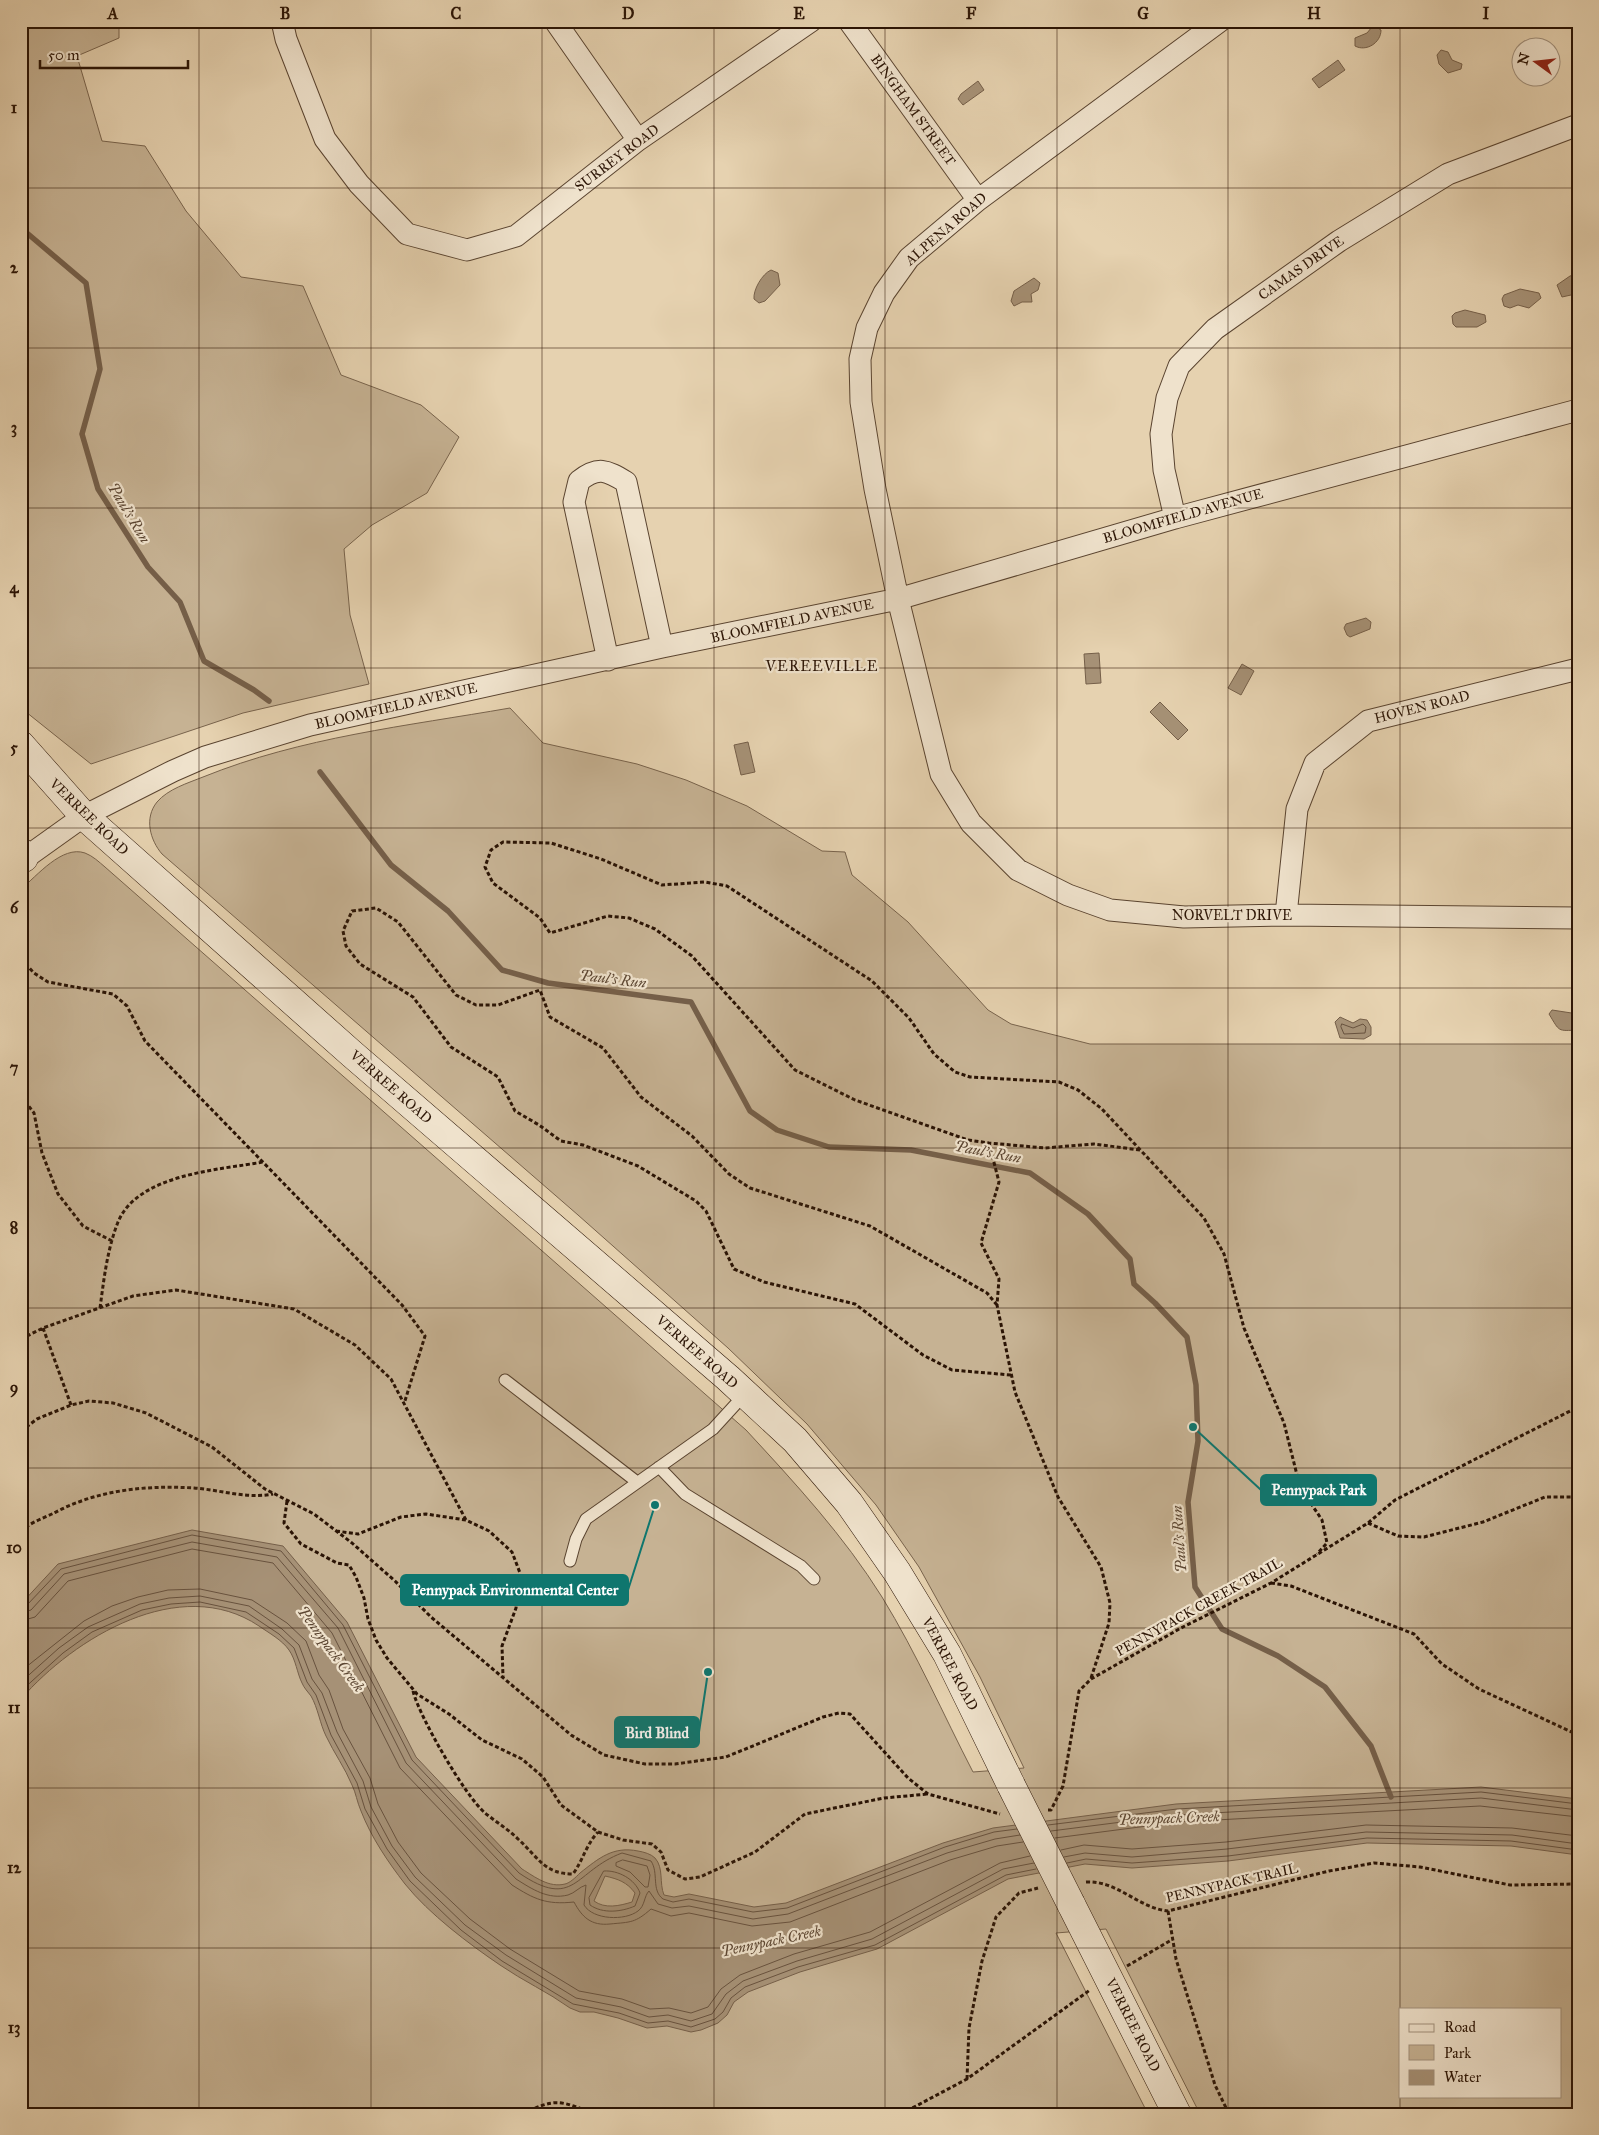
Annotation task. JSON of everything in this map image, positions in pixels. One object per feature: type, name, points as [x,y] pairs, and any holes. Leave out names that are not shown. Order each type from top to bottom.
[{"type":"main road","name":"VERREE ROAD","points":[[21,745],[84,816],[352,1054],[745,1394],[794,1440],[849,1503],[892,1565],[947,1654],[1011,1785],[1075,1893],[1108,1977],[1177,2114]]},
{"type":"street","name":"SURREY ROAD","points":[[282,21],[286,39],[325,139],[359,184],[411,235],[466,250],[516,236],[638,140],[811,21]]},
{"type":"street","points":[[555,21],[638,140]]},
{"type":"street","name":"BINGHAM STREET","points":[[849,21],[978,200]]},
{"type":"street","name":"ALPENA ROAD","points":[[898,599],[875,489],[861,402],[860,359],[867,328],[884,293],[909,258],[978,200],[1220,21]]},
{"type":"street","name":"CAMAS DRIVE","points":[[1175,518],[1164,470],[1161,434],[1167,398],[1179,366],[1215,329],[1338,241],[1448,174],[1578,125]]},
{"type":"street","name":"BLOOMFIELD AVENUE","points":[[22,857],[84,816],[205,756],[274,736],[329,721],[662,647],[898,599],[1175,518],[1578,410]]},
{"type":"street","points":[[608,660],[574,502],[579,481],[591,472],[608,472],[626,482],[662,647]]},
{"type":"street","name":"NORVELT DRIVE","points":[[898,599],[941,774],[971,823],[1018,870],[1068,895],[1110,910],[1184,918],[1286,915],[1578,918]]},
{"type":"street","name":"HOVEN ROAD","points":[[1286,915],[1297,809],[1315,763],[1368,721],[1578,668]]},
{"type":"lane","points":[[505,1380],[637,1482]]},
{"type":"lane","points":[[570,1561],[576,1539],[586,1519],[713,1429],[745,1394]]},
{"type":"lane","points":[[659,1468],[685,1494],[801,1566],[814,1579]]},
{"type":"path","points":[[1140,1150],[1094,1144],[1045,1148],[968,1140],[855,1100],[796,1070],[692,956],[655,929],[629,918],[608,916],[550,933],[540,918],[493,883],[484,867],[491,850],[503,842],[551,843],[602,859],[662,885],[705,882],[727,886],[872,981],[909,1018],[934,1054],[955,1072],[970,1077],[1059,1082],[1078,1090],[1102,1109],[1204,1218],[1224,1254],[1244,1328],[1284,1423],[1300,1487],[1322,1520],[1327,1542],[1317,1554]]},
{"type":"path","points":[[997,1305],[987,1294],[870,1226],[750,1188],[729,1174],[692,1136],[641,1097],[604,1048],[550,1017],[540,990],[498,1005],[476,1005],[456,995],[398,922],[376,908],[352,911],[342,931],[346,946],[360,964],[413,997],[452,1047],[498,1077],[514,1111],[539,1125],[561,1141],[583,1145],[638,1166],[696,1201],[706,1211],[734,1269],[764,1282],[855,1304],[923,1355],[952,1370],[1011,1375]]},
{"type":"path","points":[[21,959],[34,974],[48,982],[113,994],[127,1006],[145,1041],[402,1305],[425,1336],[404,1404]]},
{"type":"path","points":[[21,1096],[34,1113],[42,1153],[58,1194],[83,1226],[112,1241]]},
{"type":"path","name":"PENNYPACK CREEK TRAIL","points":[[989,1143],[1000,1182],[981,1243],[999,1279],[997,1305],[1015,1392],[1058,1497],[1101,1567],[1110,1603],[1109,1623],[1091,1678]]},
{"type":"path","points":[[100,1308],[106,1261],[112,1241],[119,1221],[134,1200],[159,1184],[189,1176],[263,1162]]},
{"type":"path","points":[[21,1339],[43,1328],[133,1296],[176,1290],[294,1310],[355,1345],[391,1379],[466,1520]]},
{"type":"path","points":[[43,1328],[71,1405]]},
{"type":"path","points":[[21,1431],[37,1419],[71,1405],[89,1401],[113,1403],[146,1413],[212,1447],[265,1489],[314,1514],[388,1574],[431,1617],[571,1734],[604,1755],[645,1764],[674,1764],[726,1757],[823,1717],[839,1713],[850,1714],[908,1778],[928,1794]]},
{"type":"path","name":"PENNYPACK CREEK TRAIL","points":[[1041,1811],[1050,1810],[1063,1786],[1079,1690],[1091,1678],[1118,1665],[1181,1628],[1254,1593],[1368,1523],[1395,1500],[1578,1407]]},
{"type":"path","points":[[21,1532],[64,1507],[86,1499],[129,1489],[195,1488],[256,1497],[274,1494]]},
{"type":"path","points":[[1368,1523],[1398,1536],[1424,1536],[1483,1522],[1545,1497],[1578,1498]]},
{"type":"path","points":[[287,1501],[284,1523],[301,1544],[337,1563],[349,1565],[364,1598],[368,1619],[376,1640],[416,1694],[449,1714],[482,1740],[522,1759],[543,1777],[561,1804],[598,1832],[622,1840],[652,1844],[661,1852],[668,1870],[685,1879],[700,1877],[755,1852],[805,1814],[884,1798],[928,1794],[1002,1815]]},
{"type":"path","points":[[335,1531],[358,1534],[401,1517],[426,1514],[466,1520],[490,1531],[512,1552],[520,1573],[516,1608],[502,1646],[503,1677]]},
{"type":"path","points":[[1271,1583],[1291,1586],[1414,1634],[1442,1664],[1479,1689],[1578,1735]]},
{"type":"path","points":[[412,1688],[415,1703],[424,1721],[471,1796],[484,1812],[503,1824],[535,1854],[541,1864],[551,1871],[573,1874],[582,1861],[586,1846],[598,1832]]},
{"type":"path","name":"PENNYPACK TRAIL","points":[[1075,1893],[1098,1882],[1110,1885],[1150,1908],[1168,1911],[1329,1871],[1374,1863],[1420,1867],[1510,1885],[1578,1884]]},
{"type":"path","points":[[967,2079],[969,2028],[984,1953],[996,1917],[1019,1893],[1041,1888]]},
{"type":"path","points":[[1168,1911],[1176,1959],[1215,2085],[1229,2114]]},
{"type":"path","points":[[901,2114],[967,2079],[1108,1977],[1173,1939]]},
{"type":"path","points":[[522,2114],[554,2102],[566,2103],[595,2114]]},
{"type":"green space","points":[[21,21],[119,21],[119,38],[77,56],[102,141],[145,146],[186,211],[241,277],[303,286],[341,375],[421,405],[459,437],[427,493],[372,525],[344,549],[350,615],[369,684],[243,713],[91,764],[21,708]]},
{"type":"green space","points":[[510,708],[543,743],[637,764],[686,780],[747,806],[822,851],[845,852],[852,875],[908,922],[988,1010],[1011,1024],[1090,1044],[1578,1044],[1578,2114],[1200,2114],[1106,1929],[1056,1933],[1148,2114],[21,2114],[21,889],[50,863],[68,853],[85,853],[93,857],[746,1430],[818,1510],[867,1574],[907,1640],[973,1772],[1024,1768],[980,1677],[919,1567],[876,1505],[807,1424],[728,1348],[578,1215],[162,854],[154,842],[150,829],[153,808],[162,797],[172,790],[240,763],[278,752],[316,742]]},
{"type":"water","points":[[1372,27],[1381,30],[1376,42],[1364,48],[1355,46],[1355,38],[1367,33]]},
{"type":"water","points":[[1441,50],[1448,52],[1452,60],[1462,64],[1461,69],[1448,73],[1439,64],[1437,55]]},
{"type":"water","points":[[1338,60],[1345,70],[1319,88],[1312,79]]},
{"type":"water","points":[[978,81],[984,90],[963,105],[958,99],[961,94]]},
{"type":"water","points":[[771,270],[778,273],[780,285],[765,301],[759,303],[754,299],[755,291],[761,279]]},
{"type":"water","points":[[1578,274],[1578,289],[1571,295],[1562,297],[1557,285],[1570,276]]},
{"type":"water","points":[[1034,278],[1040,283],[1038,290],[1031,294],[1032,302],[1022,302],[1014,306],[1011,301],[1014,291]]},
{"type":"water","points":[[1520,289],[1539,293],[1541,298],[1529,308],[1518,305],[1510,308],[1504,306],[1502,299],[1504,295]]},
{"type":"water","points":[[1465,310],[1485,315],[1486,322],[1477,327],[1456,327],[1453,324],[1452,316]]},
{"type":"water","points":[[1366,618],[1371,622],[1370,629],[1350,637],[1347,635],[1344,628],[1346,624]]},
{"type":"water","points":[[1099,653],[1101,683],[1086,684],[1084,654]]},
{"type":"water","points":[[1242,664],[1254,671],[1241,695],[1228,688]]},
{"type":"water","points":[[1160,702],[1188,730],[1178,740],[1150,712]]},
{"type":"water","points":[[748,742],[755,772],[741,775],[734,745]]},
{"type":"water","points":[[1552,1010],[1578,1014],[1578,1030],[1562,1030],[1557,1027],[1549,1014]]},
{"type":"water","points":[[1340,1017],[1353,1023],[1360,1019],[1367,1020],[1371,1027],[1371,1035],[1364,1039],[1340,1038],[1335,1022]]},
{"type":"water","name":"Pennypack Creek","points":[[192,1530],[283,1546],[347,1622],[416,1757],[522,1869],[542,1881],[553,1884],[559,1885],[569,1882],[607,1854],[621,1850],[638,1851],[652,1855],[658,1862],[664,1895],[674,1897],[689,1894],[754,1907],[786,1903],[943,1843],[993,1828],[1176,1804],[1481,1787],[1578,1799],[1578,1855],[1511,1846],[1367,1843],[1228,1861],[1132,1868],[1085,1864],[1008,1879],[877,1949],[800,1972],[748,1992],[734,2002],[727,2015],[718,2023],[701,2030],[691,2032],[667,2026],[647,2028],[618,2018],[594,2012],[580,2012],[570,2008],[475,1948],[437,1917],[415,1895],[392,1867],[370,1830],[346,1773],[326,1736],[311,1696],[300,1679],[289,1650],[283,1643],[259,1626],[228,1611],[196,1606],[163,1610],[130,1620],[99,1635],[69,1654],[43,1676],[21,1699],[21,1604],[58,1564]],"holes":[[[605,1876],[629,1886],[635,1893],[632,1902],[617,1906],[607,1906],[594,1901]]]},
{"type":"waterway","name":"Paul's Run","points":[[21,228],[86,283],[100,369],[82,434],[98,489],[148,567],[180,602],[204,661],[254,690],[269,701]]},
{"type":"waterway","name":"Paul's Run","points":[[320,772],[391,865],[448,911],[502,970],[548,983],[691,1002],[750,1111],[777,1130],[829,1147],[911,1150],[1030,1173],[1088,1214],[1130,1259],[1134,1284],[1187,1337],[1196,1385],[1198,1441],[1188,1502],[1195,1587],[1222,1629],[1278,1656],[1325,1687],[1371,1746],[1391,1797]]},
{"type":"place","name":"Pennypack Park","points":[[1193,1427]]},
{"type":"place","name":"Pennypack Environmental Center","points":[[655,1505]]},
{"type":"place","name":"Bird Blind","points":[[708,1672]]},
{"type":"district","name":"VEREEVILLE","points":[[822,666]]}]
